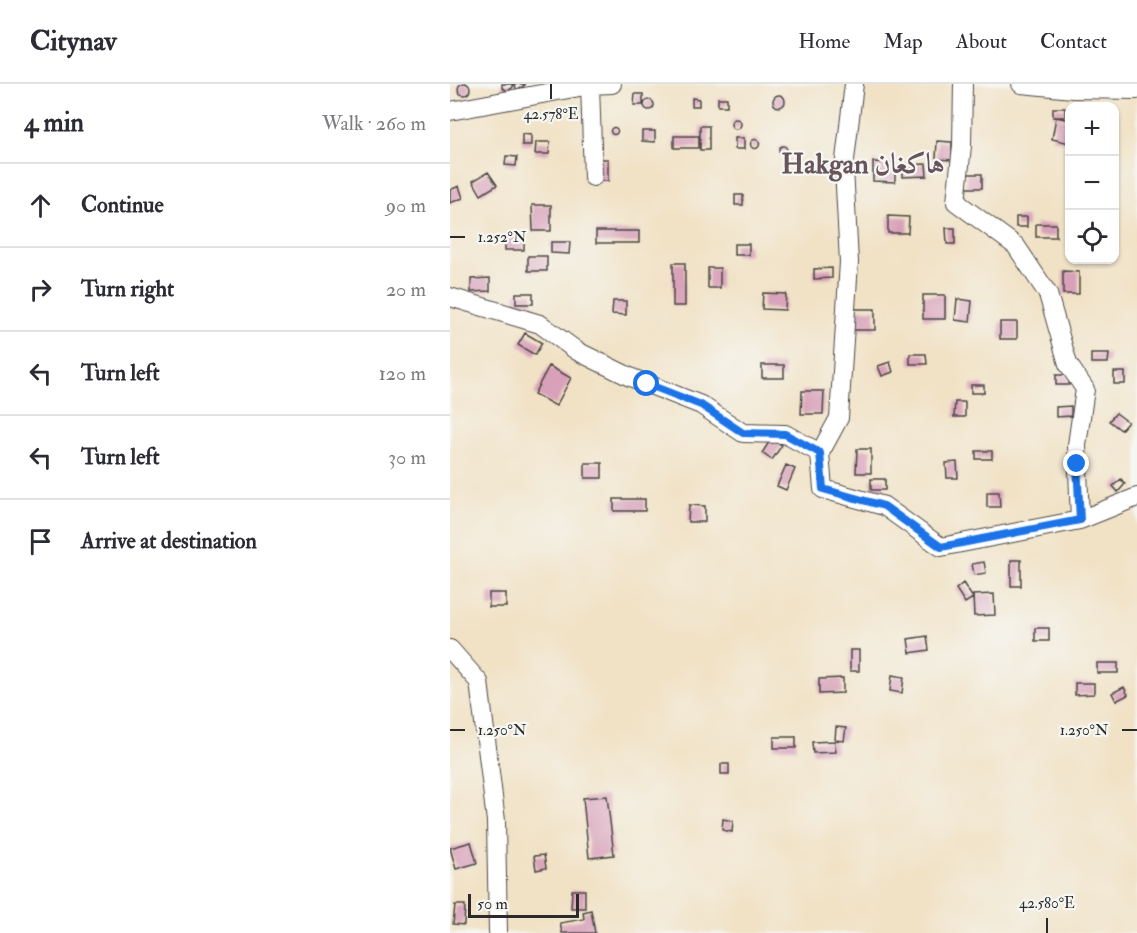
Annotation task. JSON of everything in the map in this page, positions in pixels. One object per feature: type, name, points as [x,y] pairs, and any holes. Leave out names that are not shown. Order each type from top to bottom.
[{"type":"street","points":[[450,111],[590,85],[612,84]]},
{"type":"street","points":[[854,84],[844,168],[849,262],[839,418],[820,453],[823,489],[884,506],[941,547],[1080,520],[1137,497]]},
{"type":"street","points":[[963,84],[962,146],[956,202],[1016,246],[1048,294],[1068,364],[1085,389],[1077,446],[1080,520]]},
{"type":"street","points":[[1021,84],[1073,89],[1137,90]]},
{"type":"street","points":[[590,85],[593,177]]},
{"type":"street","points":[[450,297],[540,324],[577,351],[630,377],[701,405],[743,433],[785,434],[820,453]]},
{"type":"street","points":[[450,649],[478,682],[496,821],[498,932]]},
{"type":"building","points":[[466,83],[470,89],[466,95],[462,95],[458,87]]},
{"type":"building","points":[[502,84],[513,84],[513,87],[508,91],[502,88]]},
{"type":"building","points":[[514,84],[525,84],[525,85],[517,90]]},
{"type":"building","points":[[635,94],[643,94],[643,105],[634,105]]},
{"type":"building","points":[[781,95],[785,101],[781,107],[777,107],[773,99]]},
{"type":"building","points":[[692,98],[699,99],[699,106],[692,106]]},
{"type":"building","points":[[718,98],[727,98],[727,106],[718,106]]},
{"type":"building","points":[[649,100],[653,101],[653,109],[649,110],[645,109],[644,105],[645,101]]},
{"type":"building","points":[[1053,108],[1065,108],[1065,117],[1053,117]]},
{"type":"building","points":[[1056,117],[1065,119],[1065,142],[1052,139]]},
{"type":"building","points":[[736,119],[740,120],[740,128],[736,129],[732,128],[731,124],[732,120]]},
{"type":"building","points":[[700,126],[709,126],[709,150],[700,150]]},
{"type":"building","points":[[614,128],[617,131],[614,134],[611,131]]},
{"type":"building","points":[[642,131],[655,131],[655,142],[642,141]]},
{"type":"building","points":[[522,134],[531,135],[531,145],[522,145]]},
{"type":"building","points":[[674,136],[699,136],[699,148],[674,148]]},
{"type":"building","points":[[735,138],[744,138],[744,149],[735,149]]},
{"type":"building","points":[[755,140],[759,144],[755,148],[751,144]]},
{"type":"building","points":[[937,141],[952,142],[952,160],[936,159]]},
{"type":"building","points":[[536,142],[550,142],[549,154],[535,154]]},
{"type":"building","points":[[783,146],[787,150],[783,154],[779,150]]},
{"type":"building","points":[[506,156],[517,157],[516,166],[505,165]]},
{"type":"building","points":[[597,159],[608,159],[608,181],[596,181]]},
{"type":"building","points":[[873,162],[895,163],[895,182],[873,181]]},
{"type":"building","points":[[926,164],[927,176],[903,177],[903,165]]},
{"type":"building","points":[[488,172],[497,185],[481,195],[473,181]]},
{"type":"building","points":[[966,174],[982,174],[982,188],[967,188]]},
{"type":"building","points":[[459,186],[463,198],[450,203],[450,190]]},
{"type":"building","points":[[735,195],[743,195],[743,205],[735,205]]},
{"type":"building","points":[[532,205],[551,205],[551,231],[533,231]]},
{"type":"building","points":[[888,216],[909,217],[908,233],[888,233]]},
{"type":"building","points":[[1016,217],[1027,217],[1027,227],[1016,227]]},
{"type":"building","points":[[1036,224],[1056,224],[1056,237],[1036,237]]},
{"type":"building","points":[[946,228],[955,228],[955,244],[947,244]]},
{"type":"building","points":[[596,231],[639,231],[639,243],[596,243]]},
{"type":"building","points":[[505,237],[524,237],[524,250],[505,250]]},
{"type":"building","points":[[551,242],[570,242],[569,254],[551,253]]},
{"type":"building","points":[[734,244],[749,244],[749,255],[734,255]]},
{"type":"building","points":[[528,256],[547,256],[547,271],[528,271]]},
{"type":"building","points":[[673,263],[685,263],[685,306],[673,306]]},
{"type":"building","points":[[708,268],[720,268],[720,288],[708,288]]},
{"type":"building","points":[[832,268],[832,278],[814,279],[814,269]]},
{"type":"building","points":[[1063,271],[1079,272],[1079,294],[1063,294]]},
{"type":"building","points":[[490,278],[490,291],[471,292],[471,279]]},
{"type":"building","points":[[516,293],[533,293],[533,304],[516,304]]},
{"type":"building","points":[[763,293],[786,294],[785,310],[762,309]]},
{"type":"building","points":[[923,295],[945,295],[945,319],[923,319]]},
{"type":"building","points":[[957,299],[972,301],[970,322],[955,320]]},
{"type":"building","points":[[613,301],[626,301],[626,315],[612,314]]},
{"type":"building","points":[[852,309],[875,309],[875,330],[853,330]]},
{"type":"building","points":[[1000,322],[1017,322],[1017,339],[1000,339]]},
{"type":"building","points":[[525,333],[542,343],[535,355],[518,345]]},
{"type":"building","points":[[910,354],[926,354],[927,364],[910,364]]},
{"type":"building","points":[[1091,354],[1109,354],[1108,363],[1091,363]]},
{"type":"building","points":[[890,362],[893,372],[882,376],[878,366]]},
{"type":"building","points":[[762,365],[784,365],[784,378],[762,378]]},
{"type":"building","points":[[549,366],[571,378],[556,406],[534,394]]},
{"type":"building","points":[[1114,372],[1125,372],[1125,384],[1114,384]]},
{"type":"building","points":[[1056,375],[1069,375],[1069,385],[1056,385]]},
{"type":"building","points":[[971,385],[984,385],[984,393],[971,393]]},
{"type":"building","points":[[802,391],[824,391],[823,414],[801,414]]},
{"type":"building","points":[[955,402],[965,402],[965,417],[954,417]]},
{"type":"building","points":[[1071,406],[1071,416],[1056,417],[1056,407]]},
{"type":"building","points":[[1116,413],[1128,422],[1121,430],[1109,421]]},
{"type":"building","points":[[771,439],[782,445],[772,460],[762,453]]},
{"type":"building","points":[[857,449],[871,449],[871,473],[856,473]]},
{"type":"building","points":[[976,451],[992,451],[992,459],[976,459]]},
{"type":"building","points":[[957,462],[958,478],[947,478],[946,463]]},
{"type":"building","points":[[585,463],[602,463],[602,478],[585,478]]},
{"type":"building","points":[[786,465],[795,469],[786,490],[777,486]]},
{"type":"building","points":[[871,479],[885,479],[885,490],[871,490]]},
{"type":"building","points":[[1121,479],[1125,484],[1118,492],[1113,486]]},
{"type":"building","points":[[987,492],[999,492],[1000,507],[987,507]]},
{"type":"building","points":[[614,499],[645,499],[645,511],[614,511]]},
{"type":"building","points":[[689,505],[705,506],[705,522],[688,522]]},
{"type":"building","points":[[1011,560],[1021,560],[1021,586],[1011,586]]},
{"type":"building","points":[[984,562],[986,573],[974,575],[972,564]]},
{"type":"building","points":[[963,583],[973,598],[965,603],[956,589]]},
{"type":"building","points":[[489,593],[506,593],[506,607],[489,607]]},
{"type":"building","points":[[994,594],[995,615],[974,616],[973,595]]},
{"type":"building","points":[[1035,628],[1049,628],[1049,641],[1035,641]]},
{"type":"building","points":[[927,636],[929,650],[910,653],[908,639]]},
{"type":"building","points":[[850,650],[859,650],[859,671],[850,671]]},
{"type":"building","points":[[1097,663],[1118,663],[1118,673],[1097,673]]},
{"type":"building","points":[[892,675],[904,677],[902,693],[890,691]]},
{"type":"building","points":[[843,678],[843,693],[819,694],[819,679]]},
{"type":"building","points":[[1075,683],[1094,683],[1094,694],[1075,695]]},
{"type":"building","points":[[1124,687],[1128,695],[1116,701],[1112,693]]},
{"type":"building","points":[[836,727],[846,728],[844,741],[835,740]]},
{"type":"building","points":[[774,737],[796,737],[796,748],[774,748]]},
{"type":"building","points":[[835,741],[836,752],[813,753],[812,742]]},
{"type":"building","points":[[721,764],[729,764],[729,774],[721,774]]},
{"type":"building","points":[[607,796],[614,855],[589,858],[583,798]]},
{"type":"building","points":[[723,819],[733,821],[732,832],[722,830]]},
{"type":"building","points":[[471,842],[477,863],[456,869],[450,848]]},
{"type":"building","points":[[544,855],[546,868],[536,870],[534,856]]},
{"type":"building","points":[[572,890],[585,890],[585,908],[571,908]]},
{"type":"building","points":[[455,905],[465,905],[464,925],[453,924]]},
{"type":"building","points":[[591,910],[595,933],[562,933],[560,923],[584,919],[583,912]]},
{"type":"district","name":"Hakgan هاكغان","points":[[863,164]]},
{"type":"route","points":[[647,384],[701,405],[743,433],[785,434],[820,453],[823,489],[884,506],[941,547],[1006,532],[1080,520],[1077,464]]}]
